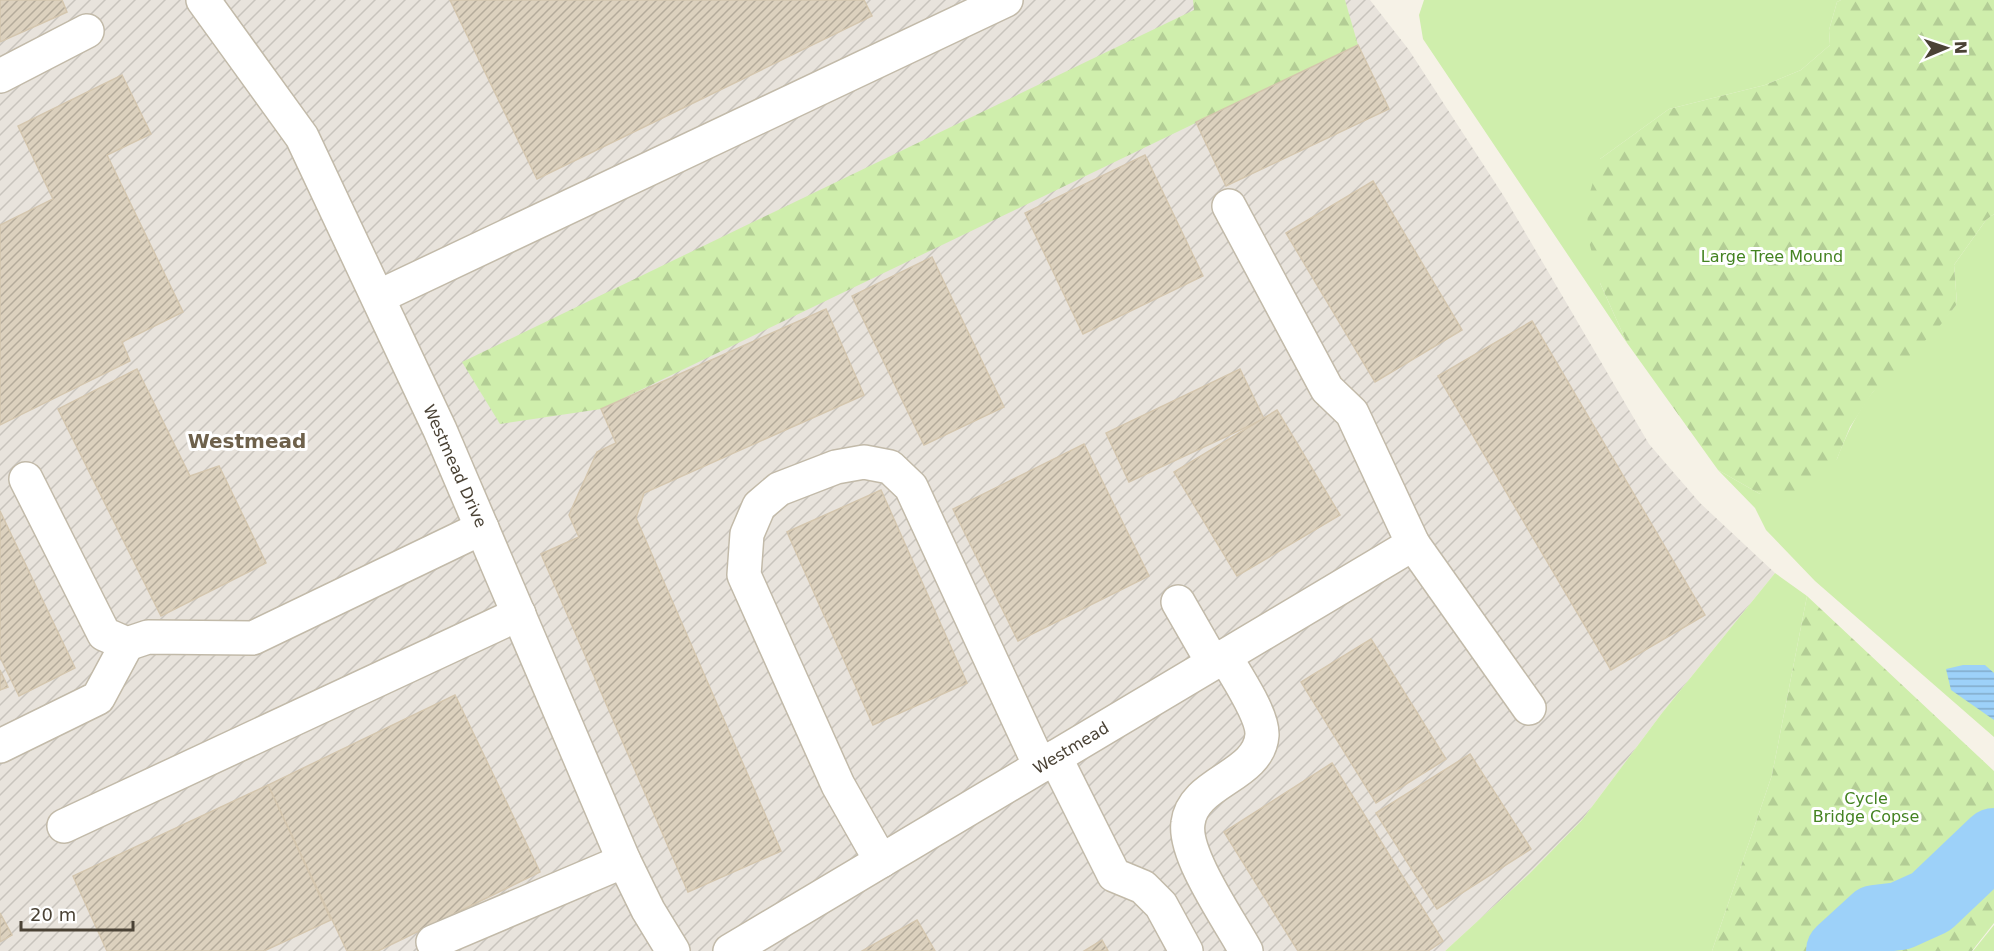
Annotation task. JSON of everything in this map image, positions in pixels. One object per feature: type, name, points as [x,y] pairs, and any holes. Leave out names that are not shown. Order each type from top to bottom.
[{"type":"street","points":[[378,297],[1006,0]]},
{"type":"street","name":"Westmead Drive","points":[[207,1],[302,137],[378,297],[482,528],[624,861],[648,910],[673,951]]},
{"type":"street","points":[[0,76],[87,31]]},
{"type":"street","points":[[1229,206],[1327,389],[1352,413],[1413,544],[1529,708]]},
{"type":"street","points":[[881,861],[838,785],[744,574],[747,534],[759,506],[779,489],[836,467],[864,462],[890,467],[912,488],[1048,762],[1114,875],[1143,887],[1161,905],[1186,951]]},
{"type":"street","points":[[26,479],[104,634],[126,644],[148,638],[254,638],[482,528]]},
{"type":"street","name":"Westmead","points":[[738,949],[881,861],[1413,544]]},
{"type":"street","points":[[1178,602],[1258,717],[1262,735],[1253,759],[1198,801],[1187,822],[1190,850],[1246,951]]},
{"type":"street","points":[[64,826],[519,614]]},
{"type":"street","points":[[0,746],[98,698],[126,644]]},
{"type":"street","points":[[433,942],[624,861]]},
{"type":"shaded area","name":"Westmead","points":[[0,0],[1370,0],[1409,50],[1505,198],[1649,444],[1700,503],[1775,573],[1662,713],[1582,820],[1529,874],[1445,951],[0,951]]},
{"type":"green space","points":[[1193,0],[1345,0],[1358,45],[601,409],[500,424],[462,362],[1194,10]]},
{"type":"green space","points":[[1424,0],[1841,0],[1837,2],[1829,30],[1830,45],[1801,70],[1765,85],[1669,109],[1600,159],[1600,283],[1627,343],[1423,39],[1419,15]]},
{"type":"green space","name":"Large Tree Mound","points":[[1841,0],[1994,0],[1994,214],[1986,220],[1954,265],[1957,304],[1938,328],[1873,392],[1850,427],[1837,459],[1809,490],[1760,494],[1718,470],[1627,343],[1600,283],[1588,238],[1587,202],[1600,159],[1669,109],[1765,85],[1801,70],[1830,45],[1829,30],[1837,2]]},
{"type":"green space","points":[[1994,214],[1994,737],[1815,581],[1766,530],[1755,508],[1718,470],[1760,494],[1837,459],[1852,424],[1872,393],[1957,304],[1954,265],[1986,220]]},
{"type":"green space","points":[[1775,573],[1807,596],[1772,775],[1712,951],[1445,951],[1529,874],[1582,820],[1662,713]]},
{"type":"green space","name":"Cycle Bridge Copse","points":[[1807,596],[1994,771],[1994,923],[1972,951],[1712,951],[1772,775]]},
{"type":"green space","points":[[1994,925],[1994,951],[1973,951]]},
{"type":"water","points":[[1963,665],[1985,665],[1994,673],[1994,720],[1951,690],[1946,669]]},
{"type":"building","points":[[0,0],[62,0],[67,12],[0,42]]},
{"type":"building","points":[[450,0],[864,0],[872,16],[537,179]]},
{"type":"building","points":[[1358,45],[1389,109],[1226,186],[1196,122]]},
{"type":"building","points":[[122,75],[151,134],[107,155],[183,312],[122,342],[130,361],[0,425],[0,225],[53,199],[18,126]]},
{"type":"building","points":[[1145,155],[1203,276],[1083,334],[1025,213]]},
{"type":"building","points":[[1373,181],[1462,330],[1375,382],[1286,233]]},
{"type":"building","points":[[932,257],[1004,407],[924,445],[852,296]]},
{"type":"building","points":[[826,309],[864,395],[644,493],[636,518],[781,851],[688,892],[541,554],[579,537],[569,515],[597,452],[616,443],[601,409]]},
{"type":"building","points":[[1532,321],[1705,615],[1611,670],[1438,376]]},
{"type":"building","points":[[137,369],[190,476],[219,466],[266,563],[161,616],[58,409]]},
{"type":"building","points":[[1240,369],[1264,419],[1129,482],[1106,433]]},
{"type":"building","points":[[1277,410],[1340,515],[1237,576],[1174,472]]},
{"type":"building","points":[[1084,444],[1149,576],[1018,641],[953,509]]},
{"type":"building","points":[[881,490],[967,683],[873,725],[787,532]]},
{"type":"building","points":[[0,511],[75,668],[19,696],[0,657]]},
{"type":"building","points":[[1371,639],[1446,759],[1376,803],[1301,682]]},
{"type":"building","points":[[0,670],[8,687],[0,690]]},
{"type":"building","points":[[455,695],[540,872],[378,951],[347,951],[268,785]]},
{"type":"building","points":[[1470,754],[1531,849],[1437,909],[1376,813]]},
{"type":"building","points":[[1332,763],[1443,941],[1428,951],[1298,951],[1224,832]]},
{"type":"building","points":[[268,785],[331,920],[264,951],[107,951],[73,876]]},
{"type":"building","points":[[0,913],[12,935],[0,942]]},
{"type":"building","points":[[917,920],[935,951],[862,951]]},
{"type":"building","points":[[1102,940],[1108,951],[1084,951]]},
{"type":"waterway","points":[[1840,951],[1875,919],[1900,916],[1931,902],[1994,842]]},
{"type":"district","name":"Westmead","points":[[247,441]]}]
